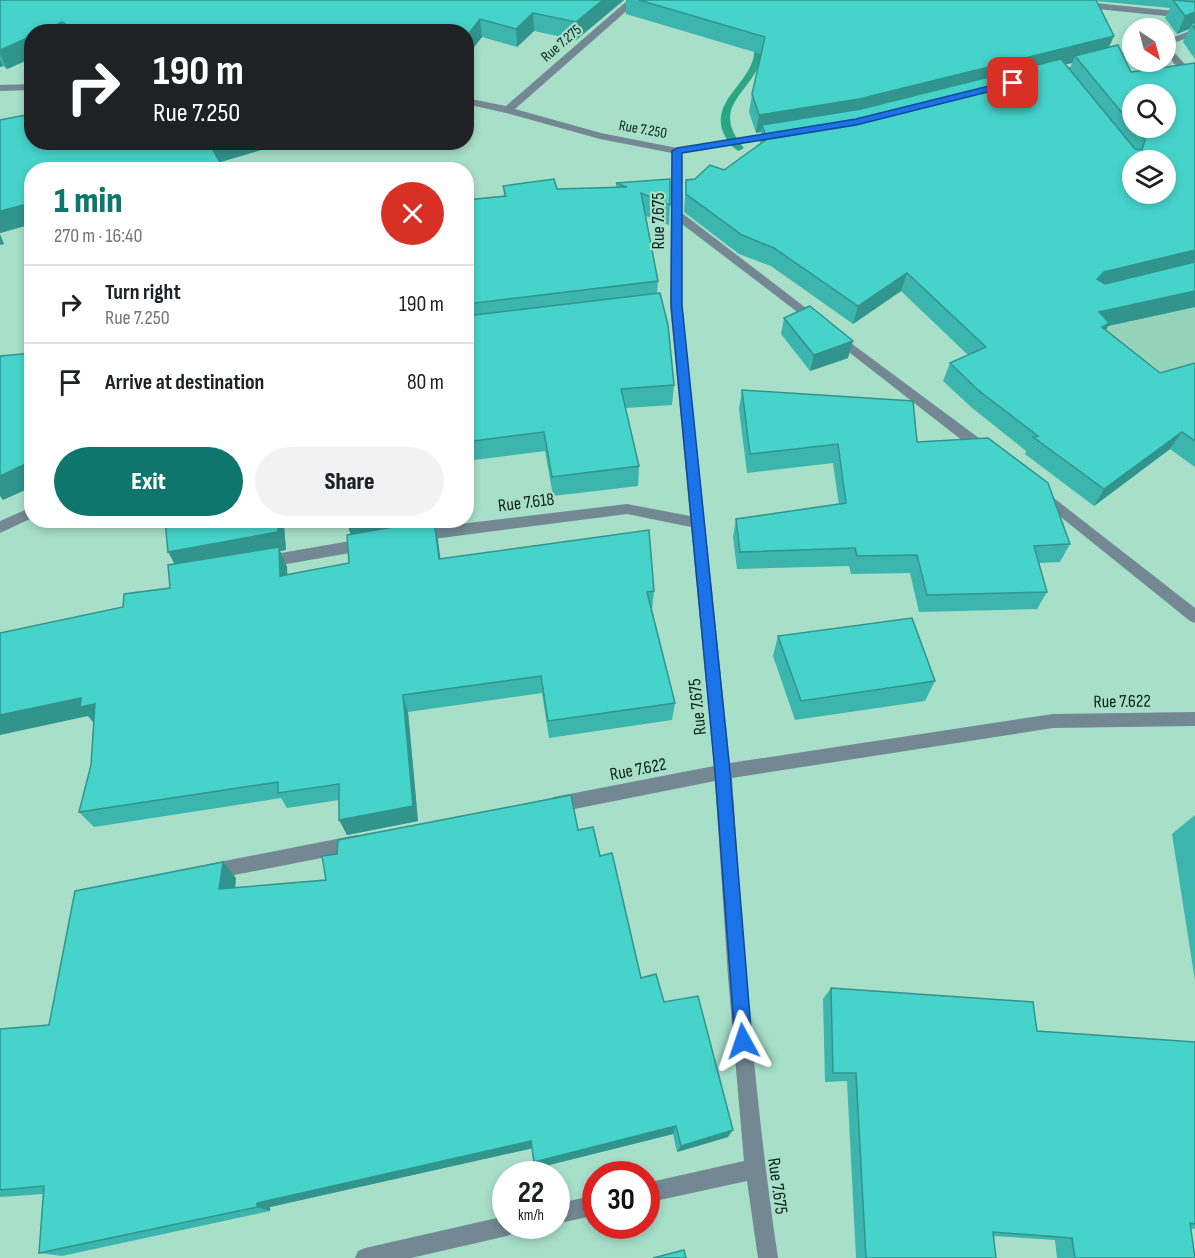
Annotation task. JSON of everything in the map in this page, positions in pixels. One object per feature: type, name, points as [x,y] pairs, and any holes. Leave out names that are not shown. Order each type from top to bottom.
[{"type":"street","name":"Rue 7.275","points":[[508,110],[634,0]]},
{"type":"street","points":[[1038,0],[1195,16]]},
{"type":"street","points":[[1176,39],[1195,32]]},
{"type":"street","points":[[1035,77],[1122,56]]},
{"type":"street","points":[[1176,60],[1195,81]]},
{"type":"street","points":[[1058,72],[1065,81]]},
{"type":"street","points":[[0,88],[24,87]]},
{"type":"street","name":"Rue 7.250","points":[[474,103],[600,136],[677,151],[789,133]]},
{"type":"street","name":"Rue 7.675","points":[[677,151],[678,215],[671,306],[723,772],[737,977],[755,1169],[768,1258]]},
{"type":"street","points":[[678,215],[999,460]]},
{"type":"street","points":[[1027,482],[1195,617]]},
{"type":"street","name":"Rue 7.618","points":[[399,538],[627,509],[697,523]]},
{"type":"street","points":[[0,527],[24,516]]},
{"type":"street","points":[[251,565],[376,543]]},
{"type":"street","name":"Rue 7.622","points":[[536,809],[723,772],[1053,721],[1195,719]]},
{"type":"street","points":[[197,874],[373,840]]},
{"type":"street","points":[[660,1191],[755,1169]]},
{"type":"street","points":[[365,1258],[492,1229]]},
{"type":"shaded area","points":[[1195,276],[1195,382],[1169,388],[1069,309]]},
{"type":"building","points":[[0,0],[603,0],[576,22],[533,13],[516,29],[480,19],[474,27],[474,24],[66,24],[62,22],[24,24],[24,40],[0,50]]},
{"type":"building","points":[[639,0],[1096,0],[1114,36],[859,99],[759,115],[752,94],[765,37]]},
{"type":"building","points":[[1173,0],[1195,2],[1195,12],[1185,16]]},
{"type":"building","points":[[1118,45],[1122,53],[1122,72],[1176,72],[1176,66],[1195,63],[1195,250],[1104,272],[1097,279],[1105,284],[1195,262],[1195,291],[1099,312],[1109,323],[1102,327],[1160,373],[1195,363],[1195,441],[1182,432],[1104,489],[1033,437],[1038,436],[978,390],[950,363],[986,347],[907,273],[858,306],[774,248],[742,235],[686,194],[686,180],[695,179],[710,165],[724,170],[767,139],[762,125],[861,109],[1061,59],[1122,133],[1122,138],[1126,138],[1135,149],[1142,150],[1145,140],[1143,138],[1176,138],[1176,84],[1122,84],[1122,113],[1075,56]]},
{"type":"building","points":[[24,115],[24,150],[213,150],[220,162],[24,162],[24,205],[0,211],[0,120]]},
{"type":"building","points":[[554,179],[557,189],[627,187],[616,183],[670,179],[670,205],[641,193],[658,281],[474,303],[474,199],[506,196],[503,186]]},
{"type":"building","points":[[660,293],[668,325],[674,385],[621,389],[639,466],[552,477],[544,432],[474,441],[474,315]]},
{"type":"building","points":[[810,306],[853,341],[814,355],[784,318]]},
{"type":"building","points":[[24,354],[24,465],[0,476],[0,356]]},
{"type":"building","points":[[742,390],[913,401],[917,442],[988,438],[1048,483],[1070,544],[1034,546],[1047,592],[927,595],[917,555],[857,556],[855,548],[740,552],[736,519],[846,503],[838,444],[750,454]]},
{"type":"building","points":[[166,528],[278,528],[278,532],[168,552]]},
{"type":"building","points":[[388,528],[435,528],[439,559],[649,530],[654,591],[647,592],[675,703],[548,721],[541,676],[403,695],[413,806],[339,820],[339,784],[278,793],[278,782],[79,812],[91,765],[95,704],[80,707],[81,698],[0,715],[0,633],[123,607],[124,594],[170,588],[168,565],[279,547],[280,576],[349,563],[347,535]]},
{"type":"building","points":[[912,618],[935,681],[801,701],[778,636]]},
{"type":"building","points":[[571,795],[578,830],[593,827],[600,856],[612,853],[641,978],[656,974],[664,1002],[698,996],[733,1130],[681,1146],[676,1126],[538,1161],[534,1161],[531,1141],[257,1203],[257,1207],[39,1253],[44,1186],[0,1190],[0,1029],[49,1025],[75,891],[223,862],[219,889],[326,880],[322,856],[337,854],[338,840]]},
{"type":"building","points":[[831,988],[1033,1002],[1037,1031],[1195,1042],[1195,1224],[1190,1223],[1195,1258],[1075,1258],[1072,1238],[993,1232],[996,1258],[866,1258],[856,1073],[833,1073]]},
{"type":"building","points":[[684,1250],[686,1258],[653,1258]]},
{"type":"waterway","points":[[739,148],[728,133],[727,111],[728,104],[749,75],[758,55],[756,38],[759,6],[757,0]]},
{"type":"route","points":[[743,1041],[723,772],[676,305],[677,151],[856,122],[1013,83]]}]
